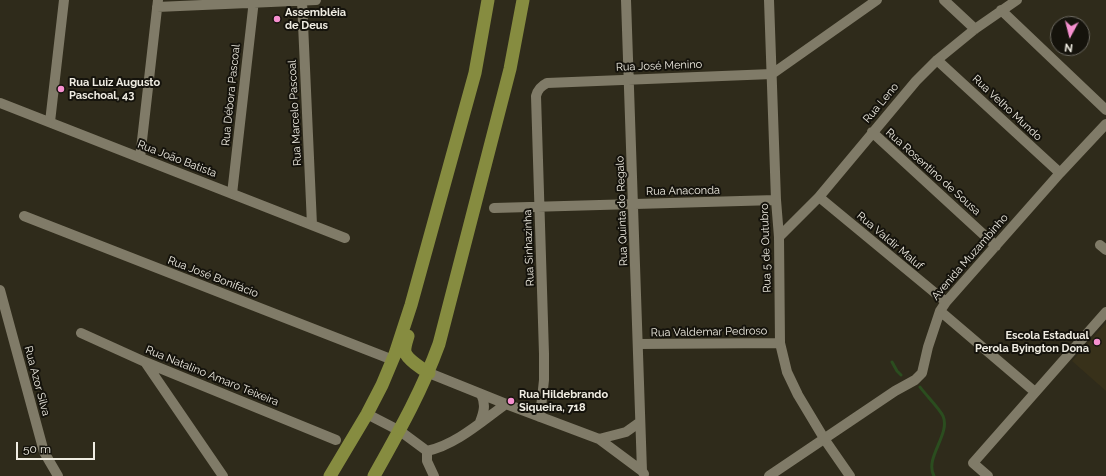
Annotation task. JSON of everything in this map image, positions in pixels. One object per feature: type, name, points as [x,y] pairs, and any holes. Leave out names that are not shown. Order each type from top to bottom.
[{"type":"main road","points":[[330,476],[367,414],[393,360],[411,305],[475,73],[488,0]]},
{"type":"main road","points":[[374,476],[400,431],[429,373],[439,344],[510,69],[524,0]]},
{"type":"main road","points":[[411,305],[412,319],[404,350],[414,362],[429,373]]},
{"type":"street","points":[[50,122],[64,0]]},
{"type":"street","points":[[140,158],[158,4],[316,0]]},
{"type":"street","name":"Rua Quinta do Regalo","points":[[626,0],[634,204],[640,422],[644,474]]},
{"type":"street","name":"Rua 5 de Outubro","points":[[769,0],[776,200],[779,237],[780,343],[787,372],[798,395],[825,440],[850,476]]},
{"type":"street","points":[[772,74],[878,0]]},
{"type":"street","points":[[944,0],[975,29]]},
{"type":"street","name":"Rua Leno","points":[[779,237],[819,197],[916,81],[938,60],[975,29],[1017,0]]},
{"type":"street","name":"Rua Marcelo Pascoal","points":[[302,1],[312,225]]},
{"type":"street","name":"Rua Débora Pascoal","points":[[232,194],[254,2]]},
{"type":"street","points":[[1001,10],[1106,110]]},
{"type":"street","name":"Rua Velho Mundo","points":[[938,60],[1060,173]]},
{"type":"street","name":"Rua José Menino","points":[[548,83],[629,78],[772,74]]},
{"type":"street","name":"Rua Sinhazinha","points":[[540,417],[544,380],[544,354],[536,96],[538,90],[548,83]]},
{"type":"street","name":"Rua João Batista","points":[[0,103],[345,238]]},
{"type":"street","name":"Avenida Muzambinho","points":[[769,476],[825,440],[894,391],[915,380],[922,373],[928,347],[943,307],[1060,173],[1106,124]]},
{"type":"street","name":"Rua Rosentino de Sousa","points":[[872,132],[996,246]]},
{"type":"street","name":"Rua Valdir Maluf","points":[[819,197],[943,307],[1035,392]]},
{"type":"street","name":"Rua Anaconda","points":[[494,208],[776,200]]},
{"type":"street","name":"Rua José Bonifácio","points":[[24,216],[393,360]]},
{"type":"street","name":"Rua Azor Silva","points":[[0,290],[44,452],[58,476]]},
{"type":"street","points":[[988,476],[973,463],[1106,312]]},
{"type":"street","name":"Rua Natalino Amaro Teixeira","points":[[81,332],[145,362],[336,440]]},
{"type":"street","name":"Rua Valdemar Pedroso","points":[[638,344],[780,343]]},
{"type":"street","points":[[145,362],[223,476]]},
{"type":"street","points":[[429,373],[598,439],[644,474]]},
{"type":"street","points":[[480,422],[484,407],[481,394]]},
{"type":"street","points":[[427,451],[448,443],[506,404]]},
{"type":"street","points":[[367,414],[400,431],[427,451]]},
{"type":"street","points":[[598,439],[626,432],[640,422]]},
{"type":"street","points":[[427,451],[427,461],[434,476]]},
{"type":"shaded area","name":"Escola Estadual Perola Byington Dona","points":[[1106,323],[1106,391],[1072,361]]},
{"type":"waterway","points":[[892,362],[901,375]]},
{"type":"waterway","points":[[920,387],[943,416],[944,430],[932,462],[934,476]]},
{"type":"place","name":"Assembléia de Deus","points":[[277,19]]},
{"type":"place","name":"Rua Luiz Augusto Paschoal, 43","points":[[61,89]]},
{"type":"place","name":"Escola Estadual Perola Byington Dona","points":[[1097,342]]},
{"type":"place","name":"Rua Hildebrando Siqueira, 718","points":[[511,401]]}]
